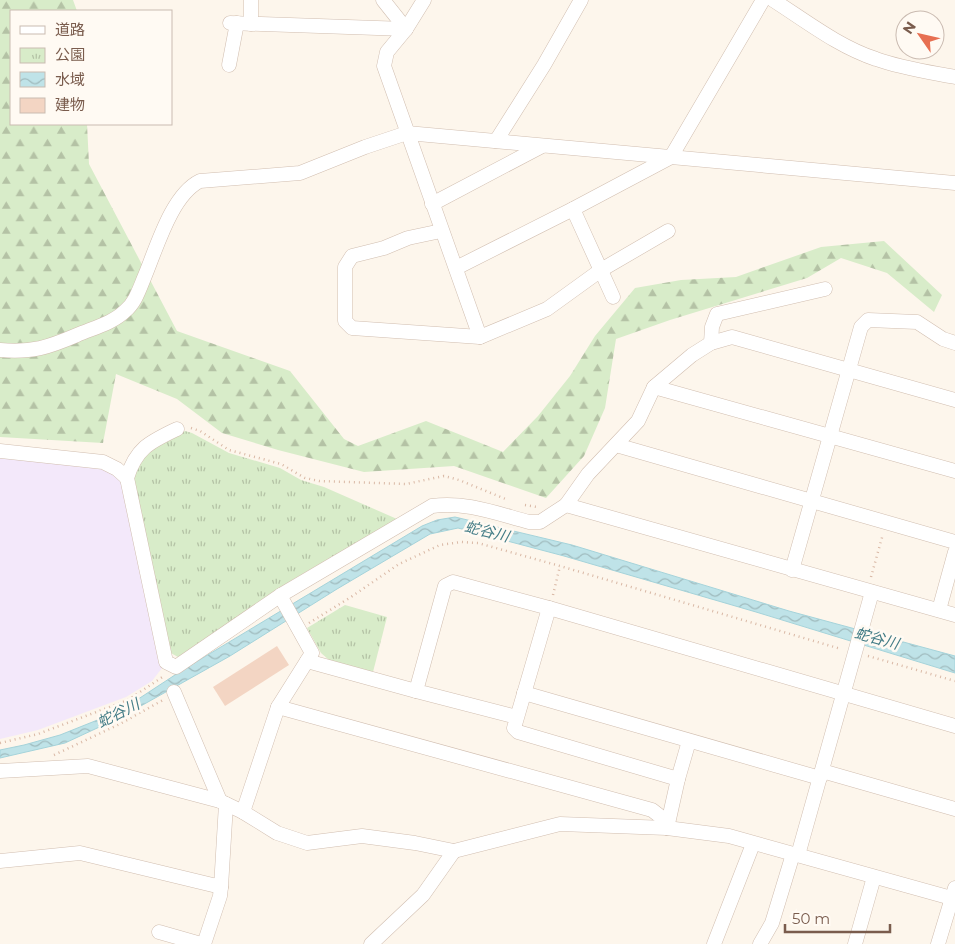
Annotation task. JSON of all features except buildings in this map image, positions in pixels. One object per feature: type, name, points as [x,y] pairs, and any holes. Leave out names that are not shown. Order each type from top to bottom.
[{"type":"street","points":[[229,65],[239,23],[250,0]]},
{"type":"street","points":[[383,0],[406,29]]},
{"type":"street","points":[[424,0],[406,29],[388,52],[384,66],[480,337]]},
{"type":"street","points":[[496,141],[544,65],[581,0]]},
{"type":"street","points":[[456,268],[573,210],[671,157],[763,0]]},
{"type":"street","points":[[773,0],[853,50],[877,60],[955,78]]},
{"type":"street","points":[[239,23],[406,29]]},
{"type":"street","points":[[0,350],[16,352],[48,348],[114,319],[126,311],[135,299],[169,218],[184,194],[191,186],[200,181],[300,173],[407,133],[955,183]]},
{"type":"street","points":[[432,204],[542,146]]},
{"type":"street","points":[[573,210],[613,297]]},
{"type":"street","points":[[441,231],[408,238],[384,248],[352,256],[345,267],[345,321],[352,328],[480,337],[547,309],[601,270],[668,231]]},
{"type":"street","points":[[711,344],[712,327],[718,314],[826,289]]},
{"type":"street","points":[[792,570],[861,327],[868,320],[917,322],[943,339],[955,343]]},
{"type":"street","points":[[177,429],[156,439],[139,452],[131,465],[127,478],[166,662],[176,667],[282,598],[432,506],[459,505],[530,522],[540,522],[562,508],[588,474],[638,421],[654,387],[692,355],[711,344],[732,338],[955,400]]},
{"type":"street","points":[[654,387],[955,471]]},
{"type":"street","points":[[616,445],[955,542]]},
{"type":"street","points":[[0,452],[103,462],[117,469],[127,478]]},
{"type":"street","points":[[562,508],[955,615]]},
{"type":"street","points":[[939,610],[955,552]]},
{"type":"street","points":[[416,691],[445,586],[453,582],[955,726]]},
{"type":"street","points":[[760,944],[772,923],[821,774],[856,651],[870,591]]},
{"type":"street","points":[[243,812],[278,707],[312,653],[282,598]]},
{"type":"street","points":[[549,608],[514,728],[518,732],[678,779]]},
{"type":"street","points":[[306,662],[517,717]]},
{"type":"street","points":[[524,692],[689,741],[955,809]]},
{"type":"street","points":[[175,693],[223,803],[220,892],[214,944]]},
{"type":"street","points":[[278,707],[652,810],[661,817],[667,828]]},
{"type":"street","points":[[667,828],[689,741]]},
{"type":"street","points":[[0,771],[88,766],[223,803],[243,812],[277,833],[307,843],[362,836],[415,843],[454,851],[560,824],[667,828],[729,836],[874,878],[954,895],[938,944]]},
{"type":"street","points":[[714,944],[753,844]]},
{"type":"street","points":[[372,944],[423,895],[454,851]]},
{"type":"street","points":[[0,861],[80,854],[220,892]]},
{"type":"street","points":[[855,944],[874,878]]},
{"type":"street","points":[[159,932],[202,944],[220,892]]},
{"type":"path","points":[[177,429],[185,426],[200,432],[229,450],[281,464],[305,478],[319,482],[406,484],[444,476],[459,480],[512,502]]},
{"type":"path","points":[[519,505],[562,508]]},
{"type":"path","points":[[870,591],[886,522]]},
{"type":"path","points":[[296,624],[351,597],[399,564],[440,545],[461,542],[478,543],[955,681]]},
{"type":"path","points":[[549,608],[560,566]]},
{"type":"path","points":[[0,743],[38,734],[128,700],[167,674],[171,664]]},
{"type":"path","points":[[37,769],[57,752],[120,724],[175,693]]},
{"type":"shaded area","points":[[0,457],[100,468],[109,471],[124,483],[162,668],[152,681],[126,697],[38,730],[0,739]]},
{"type":"green space","points":[[0,0],[73,0],[77,10],[10,10],[10,125],[87,125],[89,164],[177,331],[290,371],[344,439],[358,446],[426,421],[503,452],[538,416],[570,376],[595,336],[635,288],[681,280],[736,277],[821,247],[884,241],[942,295],[934,312],[887,273],[841,258],[807,278],[670,320],[616,339],[605,408],[584,456],[546,498],[454,466],[364,472],[278,450],[222,433],[177,399],[116,374],[103,443],[0,437]]},
{"type":"green space","points":[[185,431],[229,453],[280,468],[301,480],[324,487],[397,519],[292,580],[178,657],[169,652],[132,475],[141,459],[147,453],[168,439]]},
{"type":"green space","points":[[345,605],[387,617],[373,672],[329,660],[321,653],[307,628]]},
{"type":"water","name":"蛇谷川","points":[[455,517],[572,545],[789,611],[955,656],[955,673],[756,612],[564,556],[458,528],[430,534],[230,656],[123,716],[65,743],[0,758],[0,750],[60,735],[120,711],[181,671],[422,526],[437,520]]}]
